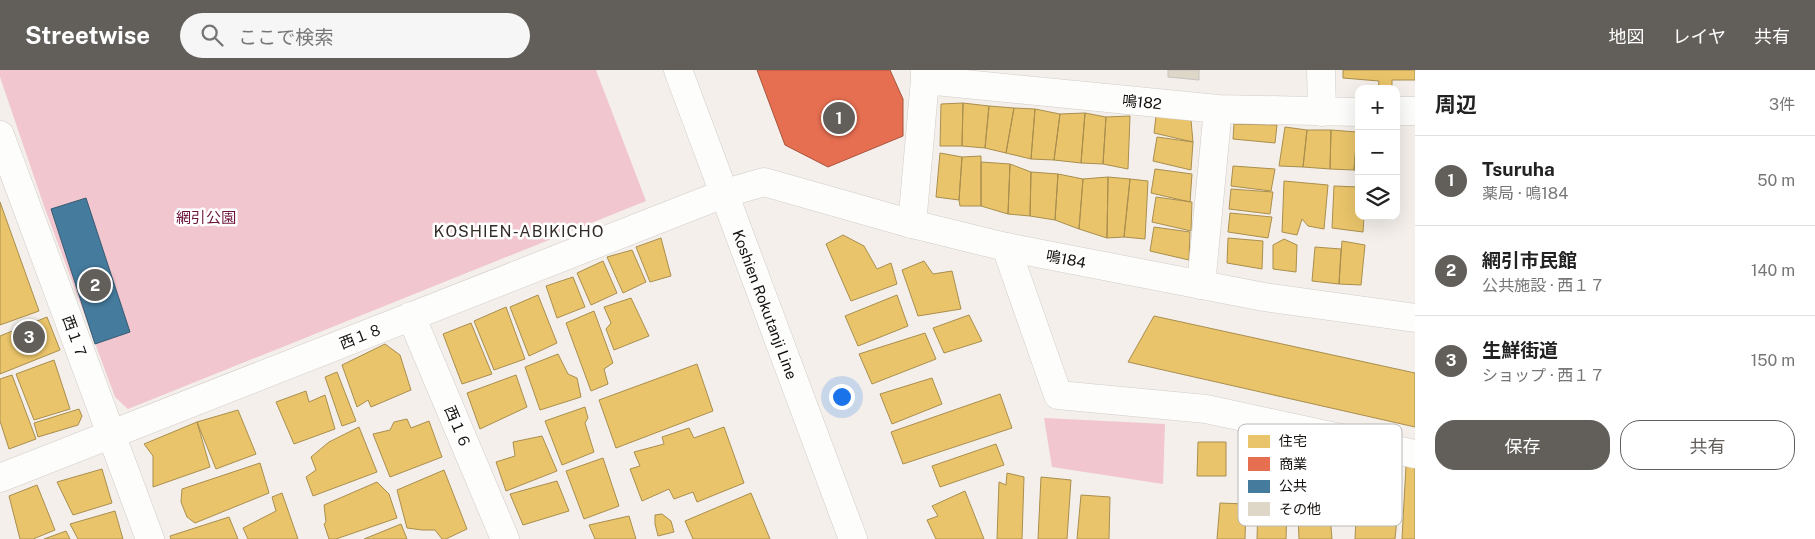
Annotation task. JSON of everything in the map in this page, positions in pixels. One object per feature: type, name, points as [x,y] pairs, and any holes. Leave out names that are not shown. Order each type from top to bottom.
[{"type":"street","name":"Koshien Rokutanji Line","points":[[678,70],[853,539]]},
{"type":"street","points":[[1320,70],[1322,112]]},
{"type":"street","points":[[912,224],[925,75]]},
{"type":"street","name":"鳴182","points":[[925,75],[1218,109],[1355,112]]},
{"type":"street","points":[[1202,285],[1218,109]]},
{"type":"street","points":[[1400,111],[1415,111]]},
{"type":"street","name":"西１７","points":[[0,135],[150,539]]},
{"type":"street","name":"鳴184","points":[[723,194],[764,182],[912,224],[1006,247],[1264,297],[1415,318]]},
{"type":"street","name":"西１８","points":[[0,478],[723,194]]},
{"type":"street","points":[[1006,247],[1058,395],[1206,409],[1276,424]]},
{"type":"street","name":"西１６","points":[[411,316],[505,539]]},
{"type":"street","points":[[1402,451],[1415,454]]},
{"type":"green space","name":"網引公園","points":[[0,70],[596,70],[646,201],[128,409],[115,397],[44,206],[0,77]]},
{"type":"green space","points":[[1044,418],[1165,424],[1163,484],[1052,467]]},
{"type":"building: 住宅","points":[[1343,70],[1415,70],[1415,80],[1392,80],[1392,85],[1378,85],[1379,81],[1343,78]]},
{"type":"building: 住宅","points":[[963,103],[989,106],[985,148],[962,146]]},
{"type":"building: 住宅","points":[[963,103],[962,146],[940,146],[941,104]]},
{"type":"building: 住宅","points":[[989,106],[1014,108],[1006,153],[985,148]]},
{"type":"building: 住宅","points":[[1014,108],[1035,109],[1031,159],[1006,153]]},
{"type":"building: 住宅","points":[[1035,109],[1060,114],[1054,160],[1031,159]]},
{"type":"building: 住宅","points":[[1085,113],[1106,117],[1103,164],[1081,163]]},
{"type":"building: 住宅","points":[[1085,113],[1081,163],[1054,160],[1060,114]]},
{"type":"building: 住宅","points":[[1130,116],[1128,169],[1103,164],[1106,117]]},
{"type":"building: 住宅","points":[[1156,116],[1191,120],[1193,142],[1154,133]]},
{"type":"building: 住宅","points":[[1234,124],[1277,125],[1275,143],[1233,139]]},
{"type":"building: 住宅","points":[[1285,127],[1307,130],[1303,167],[1279,166]]},
{"type":"building: 住宅","points":[[1307,130],[1331,130],[1330,169],[1303,167]]},
{"type":"building: 住宅","points":[[1331,130],[1355,132],[1354,170],[1330,169]]},
{"type":"building: 住宅","points":[[1157,137],[1193,142],[1191,170],[1153,161]]},
{"type":"building: 住宅","points":[[940,153],[962,157],[959,200],[936,197]]},
{"type":"building: 住宅","points":[[981,156],[981,206],[960,206],[962,157]]},
{"type":"building: 住宅","points":[[981,162],[1010,164],[1008,214],[981,206]]},
{"type":"building: 住宅","points":[[1010,164],[1031,172],[1030,216],[1008,214]]},
{"type":"building: 住宅","points":[[1233,166],[1275,169],[1271,191],[1231,186]]},
{"type":"building: 住宅","points":[[1155,169],[1192,174],[1190,202],[1151,193]]},
{"type":"building: 住宅","points":[[1031,172],[1058,174],[1055,220],[1030,216]]},
{"type":"building: 住宅","points":[[1058,174],[1083,179],[1079,229],[1055,220]]},
{"type":"building: 住宅","points":[[1108,177],[1107,238],[1079,229],[1083,179]]},
{"type":"building: 住宅","points":[[1108,177],[1130,179],[1124,237],[1107,238]]},
{"type":"building: 住宅","points":[[1130,179],[1148,181],[1145,239],[1124,237]]},
{"type":"building: 住宅","points":[[1284,181],[1328,185],[1324,229],[1308,226],[1302,219],[1297,235],[1282,232]]},
{"type":"building: 住宅","points":[[1334,186],[1355,187],[1355,220],[1364,220],[1363,232],[1332,228]]},
{"type":"building: 住宅","points":[[1231,189],[1273,192],[1270,214],[1229,209]]},
{"type":"building: 住宅","points":[[1156,197],[1192,202],[1191,231],[1152,222]]},
{"type":"building: 住宅","points":[[0,202],[39,311],[0,325]]},
{"type":"building: 住宅","points":[[1230,213],[1272,217],[1268,238],[1228,232]]},
{"type":"building: 住宅","points":[[1154,227],[1190,232],[1189,260],[1150,251]]},
{"type":"building: 住宅","points":[[843,235],[864,246],[877,269],[891,263],[897,284],[851,301],[826,244]]},
{"type":"building: 住宅","points":[[661,238],[671,276],[650,282],[636,247]]},
{"type":"building: 住宅","points":[[1228,238],[1263,241],[1262,269],[1227,263]]},
{"type":"building: 住宅","points":[[1284,239],[1297,245],[1296,272],[1273,269],[1273,245]]},
{"type":"building: 住宅","points":[[1342,241],[1365,245],[1361,285],[1339,284]]},
{"type":"building: 住宅","points":[[1315,247],[1341,249],[1339,284],[1312,281]]},
{"type":"building: 住宅","points":[[632,250],[646,282],[623,293],[607,257]]},
{"type":"building: 住宅","points":[[603,261],[617,293],[591,305],[577,273]]},
{"type":"building: 住宅","points":[[924,261],[933,274],[952,271],[961,309],[918,316],[902,270]]},
{"type":"building: 住宅","points":[[573,277],[585,307],[557,318],[546,286]]},
{"type":"building: 住宅","points":[[538,295],[557,343],[529,356],[510,307]]},
{"type":"building: 住宅","points":[[897,295],[908,326],[858,346],[845,316]]},
{"type":"building: 住宅","points":[[631,298],[649,336],[614,350],[606,329],[611,323],[604,307]]},
{"type":"building: 住宅","points":[[506,307],[525,359],[494,370],[474,321]]},
{"type":"building: 住宅","points":[[594,311],[613,363],[604,369],[608,384],[591,391],[566,323]]},
{"type":"building: 住宅","points":[[969,315],[982,341],[944,353],[933,328]]},
{"type":"building: 住宅","points":[[1154,316],[1415,373],[1415,427],[1402,424],[1128,362]]},
{"type":"building: 住宅","points":[[47,317],[60,350],[0,374],[0,336]]},
{"type":"building: 住宅","points":[[471,323],[492,374],[462,384],[443,334]]},
{"type":"building: 住宅","points":[[925,333],[936,359],[872,384],[859,354]]},
{"type":"building: 住宅","points":[[385,344],[400,355],[411,390],[371,407],[368,400],[357,407],[342,365]]},
{"type":"building: 住宅","points":[[558,354],[568,374],[577,378],[581,397],[540,410],[525,367]]},
{"type":"building: 住宅","points":[[54,360],[70,409],[34,420],[16,374]]},
{"type":"building: 住宅","points":[[697,364],[713,411],[616,448],[599,400]]},
{"type":"building: 住宅","points":[[337,372],[356,421],[342,426],[325,377]]},
{"type":"building: 住宅","points":[[12,375],[36,439],[9,449],[0,421],[0,379]]},
{"type":"building: 住宅","points":[[516,375],[527,407],[480,429],[467,393]]},
{"type":"building: 住宅","points":[[932,378],[942,404],[892,424],[880,394]]},
{"type":"building: 住宅","points":[[306,391],[309,402],[325,395],[335,429],[294,444],[276,402]]},
{"type":"building: 住宅","points":[[1000,394],[1012,428],[903,464],[891,432]]},
{"type":"building: 住宅","points":[[585,407],[588,418],[585,423],[594,452],[562,465],[545,421]]},
{"type":"building: 住宅","points":[[79,409],[82,416],[78,425],[38,437],[34,423]]},
{"type":"building: 住宅","points":[[238,410],[256,454],[216,469],[197,422]]},
{"type":"building: 住宅","points":[[407,419],[411,428],[429,421],[442,457],[390,477],[373,434],[390,430],[394,422]]},
{"type":"building: 住宅","points":[[197,422],[210,467],[153,487],[153,456],[144,444]]},
{"type":"building: 住宅","points":[[359,427],[377,472],[313,496],[306,477],[316,470],[311,457],[329,442]]},
{"type":"building: 住宅","points":[[724,427],[744,483],[697,502],[693,492],[674,499],[669,489],[642,501],[630,469],[640,466],[634,452],[664,444],[662,437],[689,428],[694,438]]},
{"type":"building: 住宅","points":[[542,436],[557,471],[506,491],[496,462],[515,456],[513,442]]},
{"type":"building: 住宅","points":[[1198,442],[1226,442],[1226,476],[1197,476]]},
{"type":"building: 住宅","points":[[996,444],[1004,465],[940,487],[932,466]]},
{"type":"building: 住宅","points":[[603,458],[619,506],[584,519],[566,471]]},
{"type":"building: 住宅","points":[[260,463],[269,493],[195,523],[187,517],[181,502],[182,489]]},
{"type":"building: 住宅","points":[[1406,466],[1415,467],[1415,539],[1402,539]]},
{"type":"building: 住宅","points":[[102,469],[112,503],[73,515],[57,482]]},
{"type":"building: 住宅","points":[[444,470],[467,529],[442,539],[435,530],[407,528],[397,490]]},
{"type":"building: 住宅","points":[[1007,473],[1024,477],[1022,539],[997,539],[999,482],[1006,485]]},
{"type":"building: 住宅","points":[[1041,477],[1071,480],[1067,539],[1038,539]]},
{"type":"building: 住宅","points":[[557,481],[569,511],[523,525],[510,494]]},
{"type":"building: 住宅","points":[[377,482],[389,494],[397,518],[336,539],[329,539],[324,524],[326,522],[324,505]]},
{"type":"building: 住宅","points":[[37,485],[55,530],[33,539],[20,539],[9,496]]},
{"type":"building: 住宅","points":[[965,491],[984,539],[936,539],[927,520],[938,516],[932,506]]},
{"type":"building: 住宅","points":[[282,493],[298,539],[248,539],[243,528],[276,511],[272,497]]},
{"type":"building: 住宅","points":[[751,493],[770,539],[693,539],[685,521]]},
{"type":"building: 住宅","points":[[1081,495],[1110,497],[1109,539],[1077,539]]},
{"type":"building: 住宅","points":[[1220,503],[1238,504],[1238,526],[1245,526],[1245,539],[1217,539]]},
{"type":"building: 住宅","points":[[115,511],[123,539],[78,539],[70,524]]},
{"type":"building: 住宅","points":[[662,514],[671,521],[674,532],[658,536],[655,515]]},
{"type":"building: 住宅","points":[[629,516],[636,539],[595,539],[589,525]]},
{"type":"building: 住宅","points":[[229,517],[238,539],[171,539],[170,536]]},
{"type":"building: 住宅","points":[[401,524],[407,539],[364,539]]},
{"type":"building: 住宅","points":[[1257,526],[1286,526],[1286,539],[1257,539]]},
{"type":"building: 住宅","points":[[1298,526],[1331,526],[1332,539],[1299,539]]},
{"type":"building: 住宅","points":[[1356,526],[1396,526],[1395,539],[1355,539]]},
{"type":"building: 住宅","points":[[66,531],[70,539],[44,539]]},
{"type":"building: 商業","points":[[757,70],[890,70],[903,99],[903,136],[828,167],[785,145]]},
{"type":"building: 公共","points":[[86,198],[130,332],[95,344],[51,209]]},
{"type":"building: その他","points":[[1168,70],[1199,70],[1199,80],[1168,77]]},
{"type":"place","name":"Tsuruha","points":[[839,118]]},
{"type":"place","name":"網引市民館","points":[[95,285]]},
{"type":"place","name":"生鮮街道","points":[[29,337]]},
{"type":"district","name":"KOSHIEN-ABIKICHO","points":[[519,231]]}]
